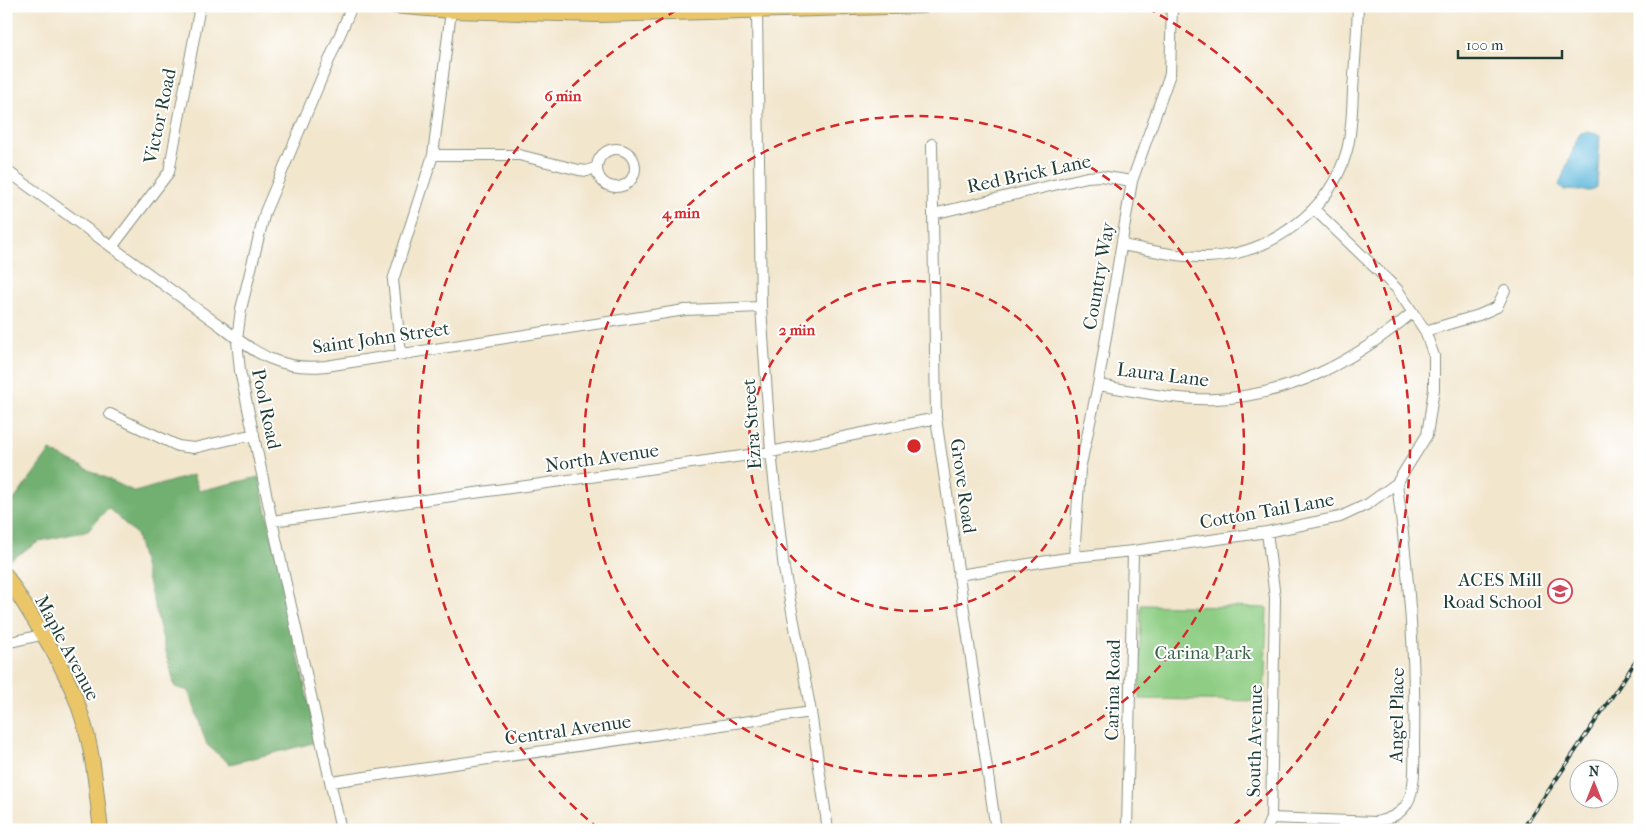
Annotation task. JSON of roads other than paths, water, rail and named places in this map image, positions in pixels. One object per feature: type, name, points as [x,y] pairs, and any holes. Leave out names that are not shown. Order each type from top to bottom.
[{"type":"main road","points":[[393,6],[451,11],[599,15],[737,9],[757,11],[924,6]]},
{"type":"main road","name":"Maple Avenue","points":[[6,575],[69,683],[83,718],[89,743],[101,830]]},
{"type":"street","name":"Victor Road","points":[[112,246],[169,172],[200,6]]},
{"type":"street","name":"Pool Road","points":[[341,830],[240,371],[237,340],[241,309],[264,212],[352,6]]},
{"type":"street","name":"Country Way","points":[[1074,557],[1080,469],[1098,384],[1132,181],[1170,74],[1172,6]]},
{"type":"street","points":[[1122,245],[1193,256],[1227,256],[1261,245],[1282,235],[1314,209],[1328,190],[1347,150],[1351,125],[1358,6]]},
{"type":"street","points":[[401,354],[393,280],[433,155],[451,11]]},
{"type":"street","name":"Ezra Street","points":[[757,11],[761,307],[771,452],[784,569],[811,712],[828,830]]},
{"type":"street","name":"Grove Road","points":[[932,144],[936,418],[996,830]]},
{"type":"street","points":[[433,155],[518,155],[579,170],[587,171],[597,167]]},
{"type":"street","name":"Saint John Street","points":[[6,170],[112,246],[237,340],[266,357],[283,364],[304,367],[401,354],[685,310],[761,307]]},
{"type":"street","name":"Red Brick Lane","points":[[933,214],[1086,177],[1100,176],[1132,181]]},
{"type":"street","name":"Cotton Tail Lane","points":[[958,575],[1074,557],[1134,551],[1266,532],[1340,518],[1368,504],[1397,483],[1427,435],[1434,389],[1434,356],[1425,331],[1397,289],[1314,209]]},
{"type":"street","points":[[1425,331],[1497,307],[1505,290]]},
{"type":"street","name":"Laura Lane","points":[[1098,384],[1178,397],[1215,399],[1255,394],[1308,379],[1344,362],[1382,338],[1412,313]]},
{"type":"street","points":[[110,414],[178,446],[194,448],[254,434]]},
{"type":"street","name":"North Avenue","points":[[272,521],[771,452],[936,418]]},
{"type":"street","name":"Angel Place","points":[[1271,818],[1376,822],[1389,819],[1404,809],[1413,786],[1415,666],[1410,584],[1397,483]]},
{"type":"street","name":"South Avenue","points":[[1266,532],[1275,598],[1271,818],[1266,830]]},
{"type":"street","name":"Carina Road","points":[[1128,830],[1134,551]]},
{"type":"street","points":[[6,643],[41,635]]},
{"type":"street","name":"Central Avenue","points":[[330,782],[811,712]]},
{"type":"water","points":[[1588,132],[1600,135],[1597,187],[1590,191],[1563,190],[1559,185],[1578,137],[1581,133]]},
{"type":"railway","points":[[1522,830],[1640,655]]},
{"type":"place","name":"ACES Mill Road School","points":[[1560,591]]},
{"type":"park label","name":"Carina Park","points":[[1203,653]]}]
